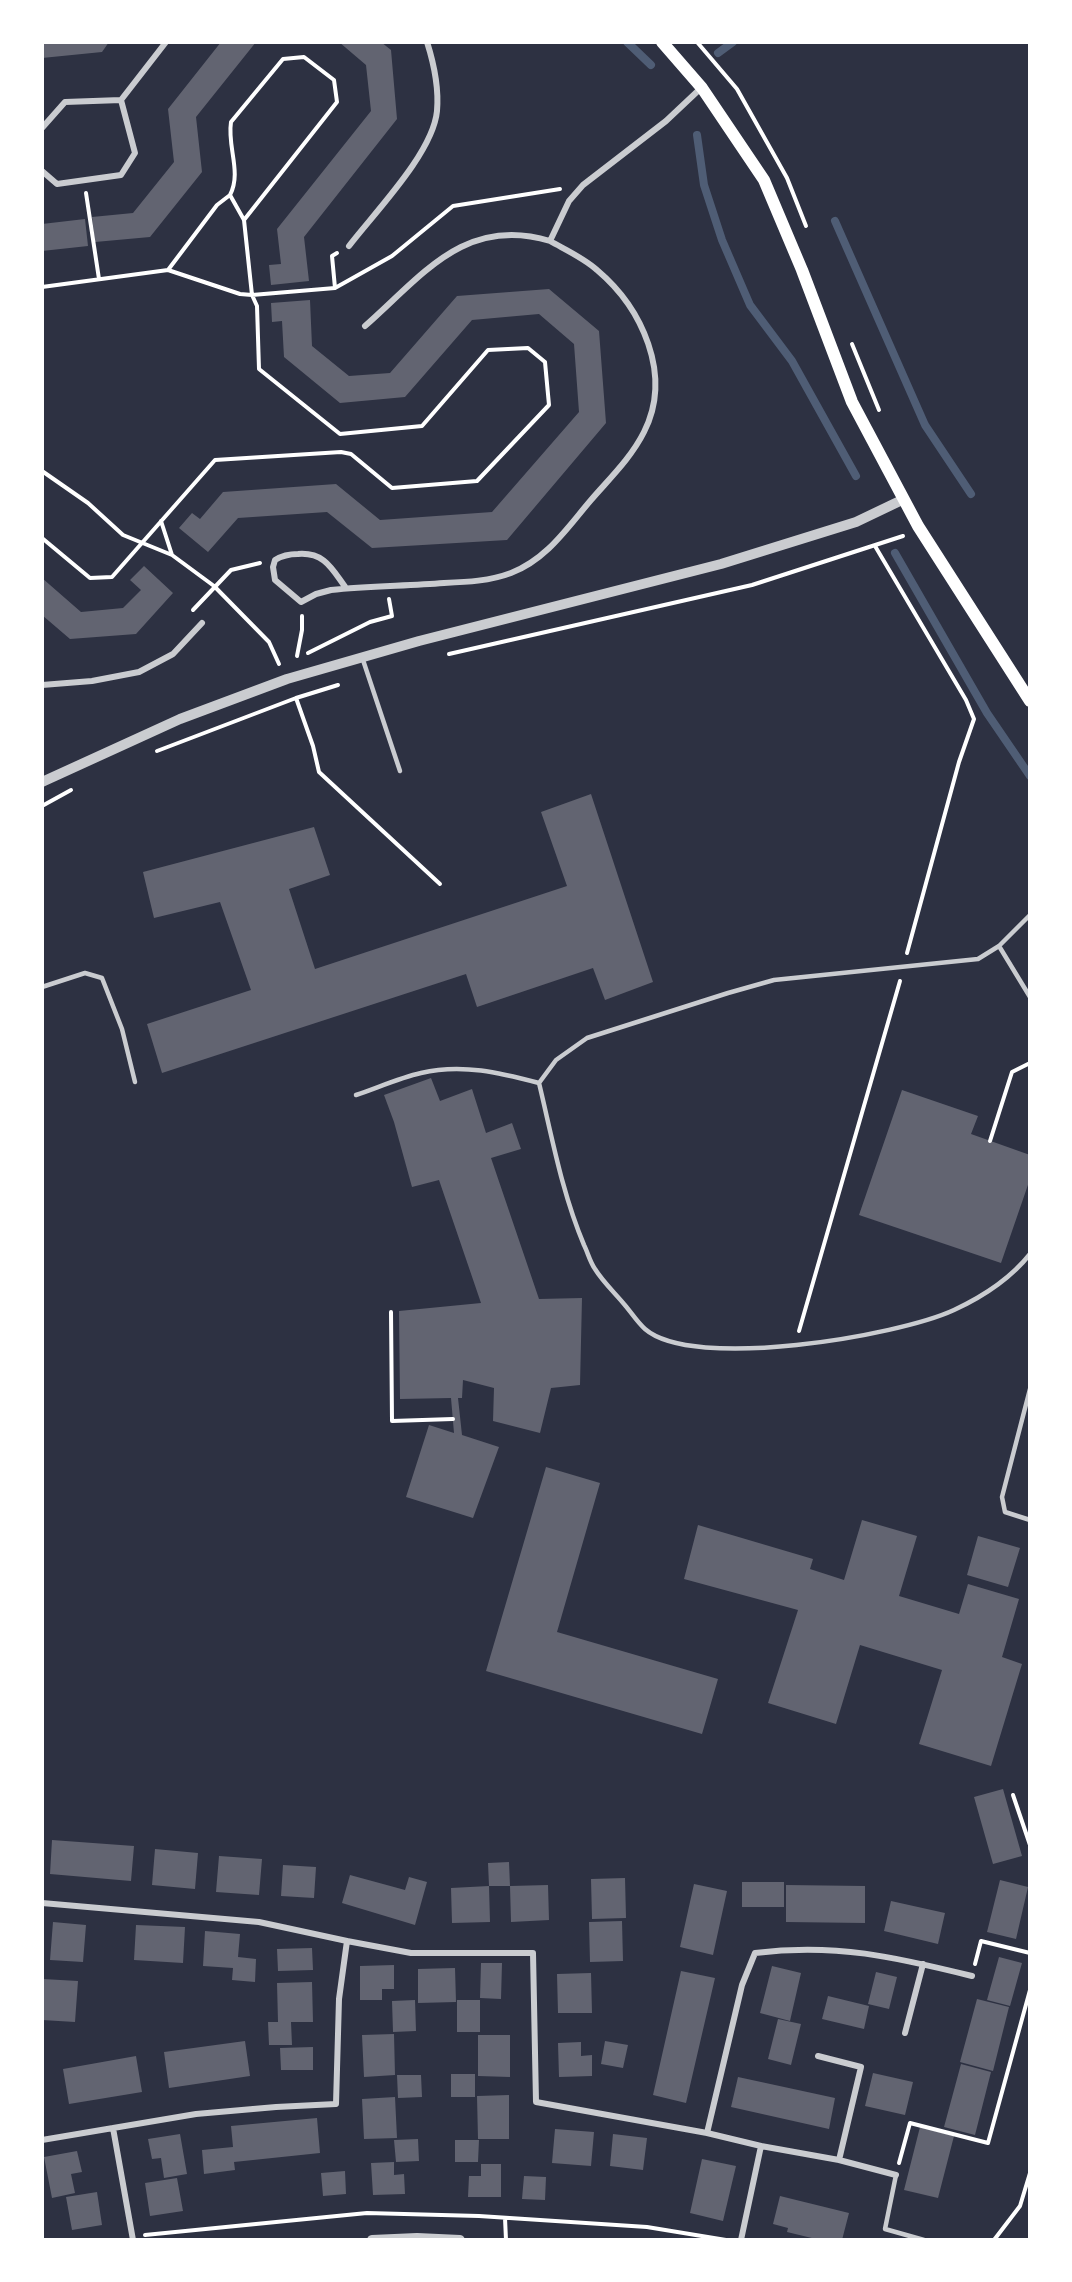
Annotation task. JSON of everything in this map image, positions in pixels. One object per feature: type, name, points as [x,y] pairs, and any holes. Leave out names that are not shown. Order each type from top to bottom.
[{"type":"main road","points":[[662,42],[702,88],[764,180],[802,270],[852,402],[902,500],[1030,701]]},
{"type":"street","points":[[121,100],[166,42]]},
{"type":"street","points":[[348,246],[417,158],[432,128],[437,112],[435,73],[427,42]]},
{"type":"street","points":[[550,241],[569,201],[583,185],[666,121],[702,88]]},
{"type":"street","points":[[42,128],[65,102],[121,100]]},
{"type":"street","points":[[42,171],[57,184],[121,176],[135,153],[121,100]]},
{"type":"street","points":[[346,588],[324,559],[313,554],[283,555],[275,560],[273,567],[275,580],[301,602],[316,594],[346,588],[492,579],[528,565],[547,552],[632,452],[652,412],[655,397],[653,357],[646,334],[635,315],[597,270],[550,241],[533,236],[485,238],[450,251],[365,326]]},
{"type":"street","points":[[42,782],[180,719],[286,679],[721,564],[856,522],[902,500]]},
{"type":"street","points":[[44,683],[92,681],[139,672],[173,654],[202,623]]},
{"type":"street","points":[[42,1903],[259,1922],[411,1953],[533,1953],[536,2102],[707,2133],[761,2146],[839,2160],[896,2175]]},
{"type":"street","points":[[42,2140],[196,2114],[336,2104],[339,1999],[348,1941]]},
{"type":"street","points":[[707,2133],[742,1985],[755,1953],[788,1949],[830,1949],[872,1953],[972,1976]]},
{"type":"street","points":[[905,2033],[923,1964]]},
{"type":"street","points":[[818,2056],[861,2067],[839,2160]]},
{"type":"street","points":[[113,2128],[133,2240]]},
{"type":"street","points":[[741,2240],[761,2146]]},
{"type":"street","points":[[372,2240],[460,2240]]},
{"type":"lane","points":[[363,659],[400,771]]},
{"type":"lane","points":[[1030,915],[999,946],[978,959],[774,980],[586,1038],[556,1060],[540,1083],[574,1220],[594,1269],[645,1330],[677,1344],[715,1349],[795,1345],[849,1337],[921,1322],[954,1310],[986,1293],[1022,1264],[1030,1254]]},
{"type":"lane","points":[[999,946],[1030,997]]},
{"type":"lane","points":[[42,987],[85,973],[102,978],[122,1029],[135,1082]]},
{"type":"lane","points":[[356,1095],[421,1073],[442,1070],[498,1072],[540,1083]]},
{"type":"lane","points":[[1030,1389],[1002,1497],[1002,1505],[1005,1512],[1030,1520]]},
{"type":"lane","points":[[896,2175],[885,2229],[924,2240]]},
{"type":"path","points":[[168,270],[217,206],[230,195],[236,184],[231,122],[283,59],[304,57],[334,80],[337,102],[244,220]]},
{"type":"path","points":[[84,180],[99,279]]},
{"type":"path","points":[[42,287],[168,270],[240,294],[335,288],[392,256],[453,206],[509,199],[583,185]]},
{"type":"path","points":[[42,538],[90,578],[112,577],[215,460],[341,452],[351,454],[392,488],[477,481],[549,405],[545,362],[528,348],[488,350],[422,426],[340,434],[259,369],[257,306],[252,295],[244,220],[230,195]]},
{"type":"path","points":[[335,288],[332,256],[348,246]]},
{"type":"path","points":[[42,471],[88,503],[123,535],[172,555],[214,586],[269,642],[296,698],[313,746],[319,772],[440,884]]},
{"type":"path","points":[[161,520],[172,555]]},
{"type":"path","points":[[439,656],[752,585],[899,539],[918,526]]},
{"type":"path","points":[[795,1345],[904,966],[959,762],[974,719],[966,700],[875,546]]},
{"type":"path","points":[[202,623],[193,610],[231,570],[275,560]]},
{"type":"path","points":[[278,662],[310,652],[370,622],[392,616],[386,587]]},
{"type":"path","points":[[297,656],[302,630],[301,602]]},
{"type":"path","points":[[152,753],[339,684]]},
{"type":"path","points":[[42,806],[72,790]]},
{"type":"path","points":[[990,1141],[1012,1072],[1030,1063]]},
{"type":"path","points":[[390,1312],[392,1420],[453,1419]]},
{"type":"path","points":[[1013,1796],[1030,1845]]},
{"type":"path","points":[[972,1976],[981,1941],[1030,1953]]},
{"type":"path","points":[[896,2175],[910,2123],[988,2143],[1030,1990]]},
{"type":"path","points":[[994,2240],[1020,2206],[1030,2173]]},
{"type":"path","points":[[505,2218],[506,2240]]},
{"type":"building","points":[[42,42],[109,42],[102,52],[42,58]]},
{"type":"building","points":[[221,42],[256,42],[196,117],[202,172],[150,237],[95,242],[92,217],[133,213],[174,162],[168,109]]},
{"type":"building","points":[[339,42],[381,42],[391,50],[397,119],[304,237],[309,281],[271,285],[269,265],[281,264],[277,229],[371,111],[366,65]]},
{"type":"building","points":[[85,219],[88,246],[42,251],[42,224]]},
{"type":"building","points":[[549,289],[599,331],[606,423],[507,540],[372,548],[327,512],[238,518],[208,552],[179,528],[192,513],[200,519],[223,492],[336,484],[380,520],[492,512],[579,412],[574,344],[539,314],[472,320],[405,397],[340,403],[284,357],[282,321],[272,322],[271,303],[310,300],[312,346],[349,376],[390,373],[457,296]]},
{"type":"building","points":[[144,566],[173,593],[136,634],[70,639],[42,615],[42,578],[81,612],[123,608],[141,590],[130,580]]},
{"type":"building","points":[[591,794],[653,982],[605,1000],[593,968],[477,1007],[466,974],[162,1073],[147,1024],[251,990],[220,902],[154,918],[143,872],[314,827],[330,875],[289,889],[315,969],[567,886],[541,812]]},
{"type":"building","points":[[431,1078],[440,1101],[472,1089],[486,1133],[512,1123],[521,1149],[491,1158],[539,1299],[582,1298],[580,1385],[551,1388],[540,1433],[493,1421],[494,1388],[463,1380],[462,1398],[458,1398],[462,1435],[499,1447],[473,1518],[406,1497],[429,1425],[454,1433],[451,1398],[400,1399],[399,1311],[481,1303],[439,1180],[412,1187],[384,1095]]},
{"type":"building","points":[[902,1090],[978,1116],[971,1134],[1030,1155],[1030,1179],[1001,1263],[859,1215]]},
{"type":"building","points":[[546,1467],[600,1483],[557,1632],[718,1679],[702,1734],[486,1671]]},
{"type":"building","points":[[862,1520],[917,1536],[899,1596],[959,1614],[968,1584],[1019,1599],[1002,1657],[1022,1664],[991,1766],[919,1744],[942,1670],[860,1645],[836,1724],[768,1703],[798,1610],[684,1579],[698,1525],[813,1559],[810,1569],[844,1580]]},
{"type":"building","points":[[978,1536],[1020,1548],[1008,1587],[967,1575]]},
{"type":"building","points":[[1003,1789],[1022,1856],[993,1864],[974,1797]]},
{"type":"building","points":[[52,1840],[134,1846],[131,1881],[50,1874]]},
{"type":"building","points":[[155,1849],[198,1853],[195,1889],[152,1885]]},
{"type":"building","points":[[219,1856],[262,1859],[259,1895],[216,1892]]},
{"type":"building","points":[[509,1862],[510,1886],[489,1886],[488,1863]]},
{"type":"building","points":[[283,1865],[316,1867],[314,1898],[281,1896]]},
{"type":"building","points":[[350,1875],[405,1890],[409,1877],[427,1882],[415,1925],[342,1903]]},
{"type":"building","points":[[625,1878],[626,1918],[592,1919],[591,1879]]},
{"type":"building","points":[[1000,1880],[1028,1887],[1016,1939],[987,1932]]},
{"type":"building","points":[[742,1882],[784,1882],[784,1907],[742,1907]]},
{"type":"building","points":[[694,1884],[727,1891],[713,1955],[680,1947]]},
{"type":"building","points":[[548,1885],[549,1920],[511,1922],[510,1886]]},
{"type":"building","points":[[786,1885],[865,1886],[865,1923],[786,1922]]},
{"type":"building","points":[[489,1886],[490,1922],[452,1923],[451,1888]]},
{"type":"building","points":[[891,1901],[945,1913],[938,1944],[884,1931]]},
{"type":"building","points":[[622,1921],[623,1961],[590,1962],[589,1922]]},
{"type":"building","points":[[53,1922],[86,1925],[83,1962],[50,1960]]},
{"type":"building","points":[[136,1925],[185,1927],[183,1963],[134,1960]]},
{"type":"building","points":[[205,1931],[240,1934],[238,1957],[256,1959],[255,1982],[232,1980],[233,1968],[203,1966]]},
{"type":"building","points":[[312,1948],[313,1970],[278,1971],[277,1949]]},
{"type":"building","points":[[999,1957],[1022,1963],[1010,2006],[987,2000]]},
{"type":"building","points":[[481,1963],[502,1963],[501,1999],[480,1998]]},
{"type":"building","points":[[394,1965],[394,1989],[382,1989],[382,2000],[360,2000],[360,1966]]},
{"type":"building","points":[[772,1966],[801,1973],[790,2021],[760,2013]]},
{"type":"building","points":[[455,1968],[456,2002],[418,2003],[418,1969]]},
{"type":"building","points":[[681,1971],[715,1978],[686,2103],[653,2095]]},
{"type":"building","points":[[876,1972],[897,1977],[889,2009],[868,2004]]},
{"type":"building","points":[[591,1973],[592,2013],[558,2013],[557,1974]]},
{"type":"building","points":[[43,1979],[78,1981],[75,2022],[42,2020]]},
{"type":"building","points":[[312,1982],[313,2022],[291,2022],[292,2045],[269,2045],[268,2022],[278,2022],[277,1983]]},
{"type":"building","points":[[828,1996],[869,2006],[864,2029],[822,2019]]},
{"type":"building","points":[[977,1999],[1009,2007],[993,2071],[960,2062]]},
{"type":"building","points":[[415,2000],[416,2031],[393,2032],[392,2001]]},
{"type":"building","points":[[457,2000],[480,2000],[480,2032],[457,2032]]},
{"type":"building","points":[[778,2019],[801,2024],[791,2065],[768,2059]]},
{"type":"building","points":[[394,2034],[395,2075],[364,2077],[362,2035]]},
{"type":"building","points":[[478,2035],[510,2035],[510,2077],[478,2076]]},
{"type":"building","points":[[245,2041],[250,2076],[169,2088],[164,2052]]},
{"type":"building","points":[[605,2041],[628,2045],[623,2068],[601,2064]]},
{"type":"building","points":[[581,2042],[581,2056],[592,2055],[592,2076],[559,2077],[558,2043]]},
{"type":"building","points":[[313,2047],[313,2070],[281,2070],[280,2048]]},
{"type":"building","points":[[136,2056],[142,2092],[69,2104],[63,2069]]},
{"type":"building","points":[[961,2064],[991,2072],[975,2135],[944,2127]]},
{"type":"building","points":[[873,2073],[913,2082],[905,2115],[865,2106]]},
{"type":"building","points":[[451,2074],[475,2074],[475,2097],[451,2097]]},
{"type":"building","points":[[397,2075],[421,2075],[422,2097],[398,2098]]},
{"type":"building","points":[[738,2077],[835,2098],[829,2129],[731,2107]]},
{"type":"building","points":[[509,2095],[509,2139],[478,2139],[477,2096]]},
{"type":"building","points":[[395,2097],[397,2138],[364,2139],[362,2099]]},
{"type":"building","points":[[317,2118],[320,2153],[234,2162],[235,2170],[204,2174],[202,2150],[233,2147],[231,2126]]},
{"type":"building","points":[[920,2127],[954,2136],[938,2198],[904,2190]]},
{"type":"building","points":[[555,2129],[594,2132],[591,2166],[552,2163]]},
{"type":"building","points":[[180,2134],[187,2174],[164,2178],[161,2158],[152,2159],[148,2139]]},
{"type":"building","points":[[613,2134],[647,2138],[643,2170],[610,2166]]},
{"type":"building","points":[[418,2139],[419,2161],[396,2162],[394,2140]]},
{"type":"building","points":[[455,2140],[479,2140],[478,2162],[455,2162]]},
{"type":"building","points":[[77,2151],[82,2172],[71,2174],[75,2193],[52,2198],[44,2157]]},
{"type":"building","points":[[702,2159],[736,2166],[723,2221],[690,2213]]},
{"type":"building","points":[[394,2162],[394,2175],[404,2174],[405,2194],[373,2195],[371,2163]]},
{"type":"building","points":[[481,2164],[501,2164],[501,2197],[468,2197],[469,2176],[481,2176]]},
{"type":"building","points":[[345,2171],[346,2194],[323,2196],[321,2173]]},
{"type":"building","points":[[524,2176],[546,2177],[545,2200],[522,2199]]},
{"type":"building","points":[[177,2178],[183,2211],[150,2216],[145,2183]]},
{"type":"building","points":[[97,2192],[102,2225],[72,2230],[66,2197]]},
{"type":"building","points":[[780,2196],[849,2213],[842,2240],[826,2238],[826,2240],[820,2240],[787,2232],[788,2228],[773,2224]]},
{"type":"waterway","points":[[627,42],[651,65]]},
{"type":"waterway","points":[[718,53],[733,42]]},
{"type":"waterway","points":[[697,135],[704,185],[722,240],[750,305],[792,361],[856,476]]},
{"type":"waterway","points":[[835,221],[925,425],[971,494]]},
{"type":"waterway","points":[[895,553],[987,713],[1030,776]]}]
